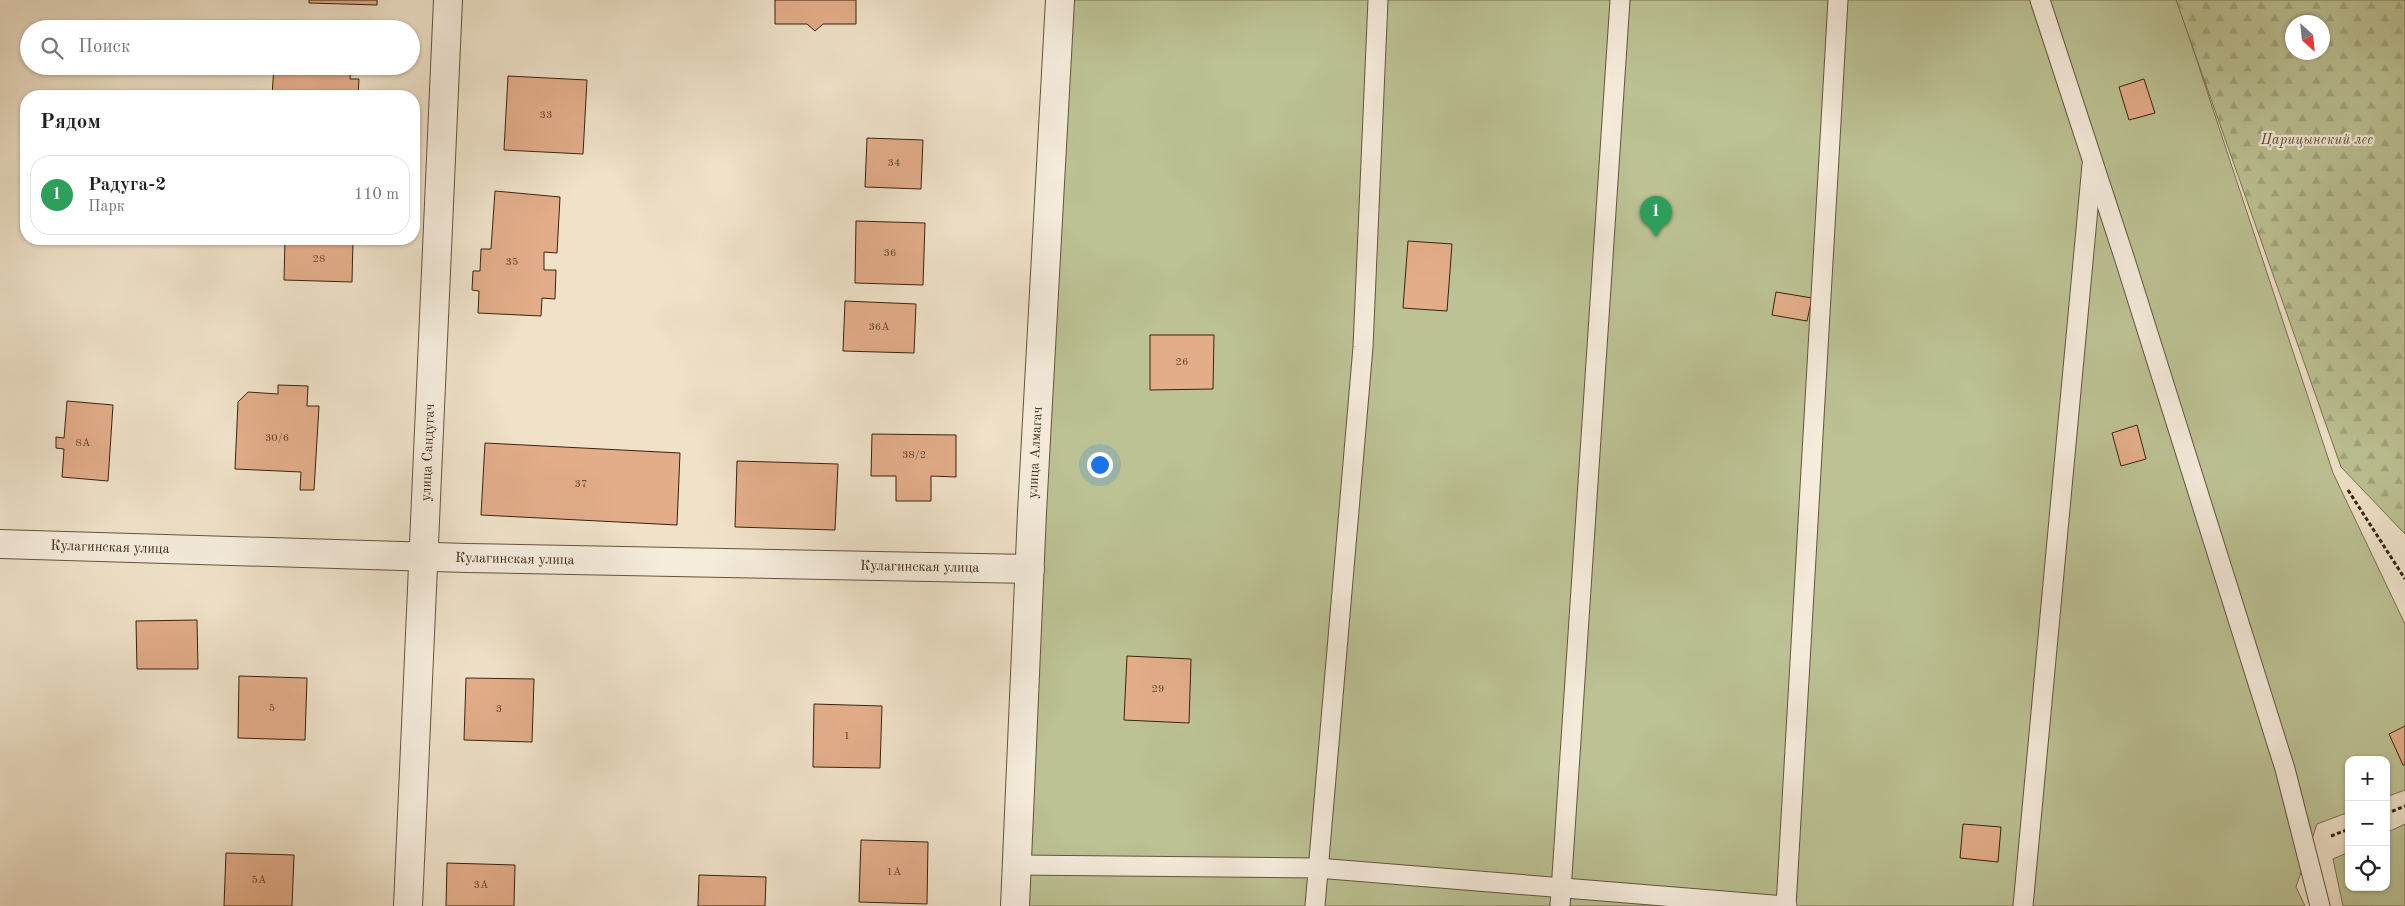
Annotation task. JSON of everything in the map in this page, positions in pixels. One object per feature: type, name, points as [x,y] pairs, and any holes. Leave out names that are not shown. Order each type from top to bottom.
[{"type":"street","name":"улица Сандугач","points":[[408,906],[448,0]]},
{"type":"street","name":"улица Алмагач","points":[[1015,906],[1030,569],[1060,0]]},
{"type":"street","name":"Кулагинская улица","points":[[0,544],[422,556],[1030,569]]},
{"type":"lane","points":[[1316,906],[1364,347],[1378,0]]},
{"type":"lane","points":[[1561,898],[1620,0]]},
{"type":"lane","points":[[1016,865],[1318,868],[1561,898],[1786,906],[1838,0]]},
{"type":"lane","points":[[2040,0],[2092,158],[2285,769],[2320,906]]},
{"type":"lane","points":[[2023,906],[2092,158]]},
{"type":"path","points":[[2348,490],[2405,579]]},
{"type":"path","points":[[2390,812],[2405,806]]},
{"type":"green space","points":[[1068,0],[2177,0],[2333,473],[2405,624],[2405,790],[2390,796],[2390,756],[2345,756],[2345,814],[2317,824],[2296,887],[2305,906],[1026,906]]},
{"type":"green space","name":"Царицынский лес","points":[[2176,0],[2405,0],[2405,534],[2341,467]]},
{"type":"green space","points":[[2405,824],[2405,906],[2343,906],[2333,859],[2345,854],[2345,891],[2390,891],[2390,831]]},
{"type":"building","points":[[309,0],[377,0],[377,5],[309,3]]},
{"type":"building","points":[[775,0],[856,0],[856,24],[823,24],[815,31],[807,24],[775,24]]},
{"type":"building","points":[[273,75],[350,75],[350,79],[359,79],[358,90],[272,90]]},
{"type":"building","points":[[508,76],[587,80],[583,154],[504,150]]},
{"type":"building","points":[[2144,79],[2155,113],[2129,120],[2119,87]]},
{"type":"building","points":[[867,138],[923,140],[921,189],[865,187]]},
{"type":"building","points":[[495,191],[560,197],[557,253],[544,252],[544,270],[556,270],[555,299],[542,298],[541,316],[478,313],[479,291],[472,290],[473,271],[480,271],[481,249],[491,249]]},
{"type":"building","points":[[856,221],[925,223],[923,285],[855,283]]},
{"type":"building","points":[[1408,241],[1452,244],[1447,311],[1403,308]]},
{"type":"building","points":[[285,245],[353,245],[352,282],[284,280]]},
{"type":"building","points":[[1776,292],[1812,298],[1807,321],[1772,315]]},
{"type":"building","points":[[845,301],[916,304],[914,353],[843,351]]},
{"type":"building","points":[[1150,335],[1214,335],[1213,389],[1150,390]]},
{"type":"building","points":[[278,385],[308,386],[307,406],[319,406],[314,490],[300,490],[301,472],[235,469],[238,402],[248,392],[278,394]]},
{"type":"building","points":[[67,401],[113,405],[108,481],[62,477],[64,449],[56,448],[56,437],[64,438]]},
{"type":"building","points":[[2137,425],[2146,459],[2121,466],[2112,433]]},
{"type":"building","points":[[872,434],[956,435],[956,477],[931,476],[931,501],[896,501],[896,476],[871,476]]},
{"type":"building","points":[[485,443],[680,453],[677,525],[481,515]]},
{"type":"building","points":[[737,461],[838,464],[835,530],[735,527]]},
{"type":"building","points":[[197,620],[198,669],[137,669],[136,621]]},
{"type":"building","points":[[1127,656],[1191,659],[1189,723],[1124,720]]},
{"type":"building","points":[[239,676],[307,678],[305,740],[238,738]]},
{"type":"building","points":[[466,678],[534,679],[532,742],[464,740]]},
{"type":"building","points":[[814,704],[882,706],[880,768],[813,767]]},
{"type":"building","points":[[2405,726],[2405,765],[2403,765],[2389,734]]},
{"type":"building","points":[[1963,824],[2001,827],[1998,862],[1960,858]]},
{"type":"building","points":[[861,840],[928,842],[927,904],[859,902]]},
{"type":"building","points":[[226,853],[294,855],[292,906],[224,906]]},
{"type":"building","points":[[447,863],[515,865],[514,906],[446,906]]},
{"type":"building","points":[[699,875],[766,877],[765,906],[698,906]]},
{"type":"place","name":"Радуга-2","points":[[1656,237]]}]
